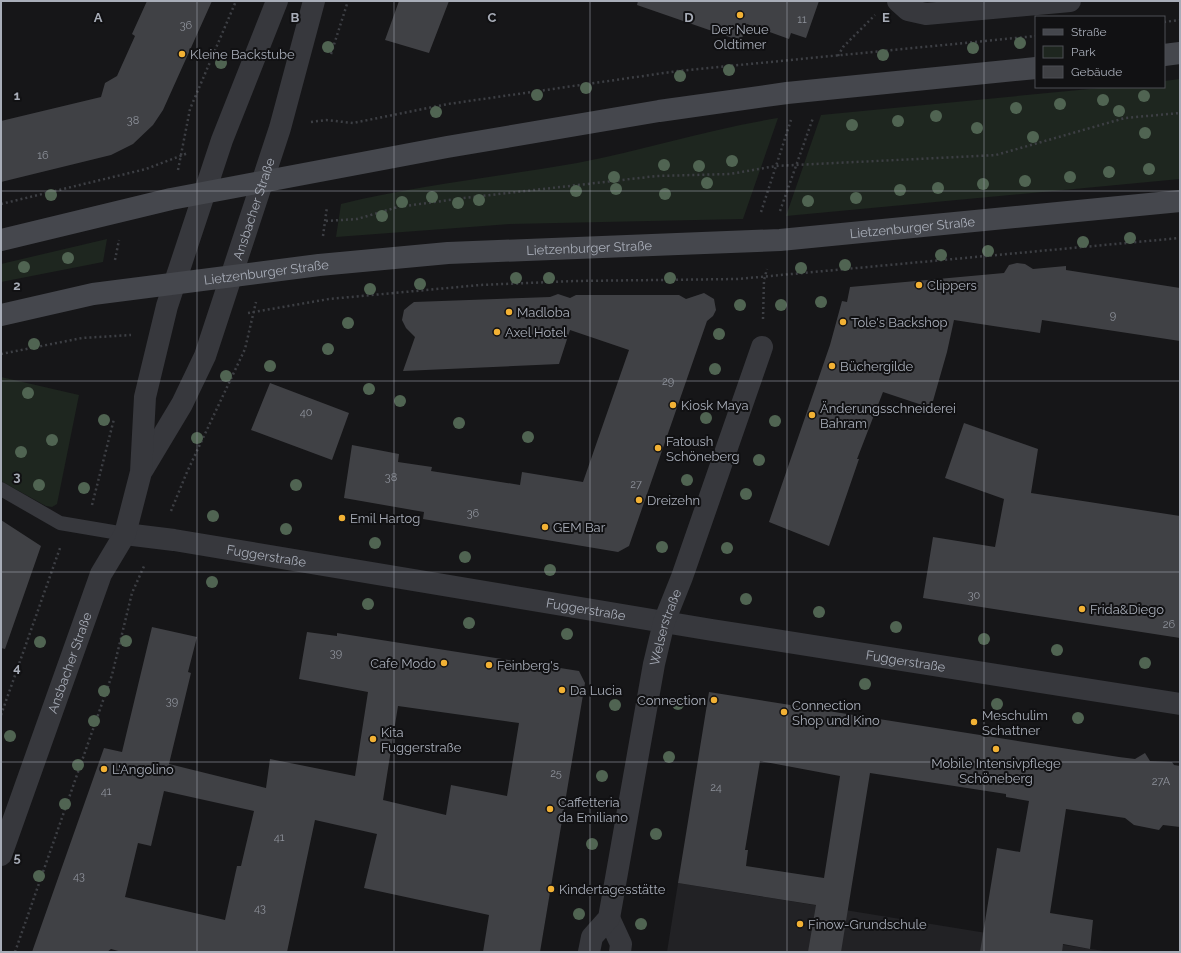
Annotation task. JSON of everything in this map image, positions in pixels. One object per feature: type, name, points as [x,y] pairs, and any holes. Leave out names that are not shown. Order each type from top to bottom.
[{"type":"main road","points":[[1165,55],[1180,53]]},
{"type":"main road","points":[[1,240],[119,210],[262,182],[470,144],[704,105],[787,93],[1035,68]]},
{"type":"main road","name":"Lietzenburger Straße","points":[[1,315],[93,294],[319,265],[448,252],[780,240],[1180,201]]},
{"type":"street","name":"Ansbacher Straße","points":[[1,856],[101,574],[125,534],[141,472],[145,397],[175,284],[206,193],[222,140],[277,1]]},
{"type":"street","name":"Ansbacher Straße","points":[[141,472],[182,404],[205,356],[229,277],[280,128],[314,1]]},
{"type":"street","points":[[898,1],[908,10],[926,14],[1070,1]]},
{"type":"street","name":"Welserstraße","points":[[609,918],[654,664],[664,622],[686,565],[762,347]]},
{"type":"street","name":"Fuggerstraße","points":[[125,534],[174,540],[664,622],[1180,704]]},
{"type":"street","points":[[589,952],[592,937],[609,918],[621,944],[620,952]]},
{"type":"lane","name":"Fuggerstraße","points":[[1,489],[60,523],[125,534]]},
{"type":"path","points":[[190,109],[236,1]]},
{"type":"path","points":[[329,60],[348,1]]},
{"type":"path","points":[[840,52],[854,35],[879,11]]},
{"type":"path","points":[[1165,22],[1180,20]]},
{"type":"path","points":[[353,123],[448,104],[621,78],[749,63],[1035,36]]},
{"type":"path","points":[[326,221],[357,219],[398,208],[464,198],[657,176],[730,174],[776,166],[996,155],[1125,118],[1180,113]]},
{"type":"path","points":[[778,217],[814,115]]},
{"type":"path","points":[[759,218],[792,117]]},
{"type":"path","points":[[1,204],[146,169],[222,140]]},
{"type":"path","points":[[323,239],[327,207]]},
{"type":"path","points":[[115,260],[120,236]]},
{"type":"path","points":[[329,299],[488,285],[575,281],[738,279],[1180,238]]},
{"type":"path","points":[[187,472],[245,349],[263,273]]},
{"type":"path","points":[[762,347],[764,280]]},
{"type":"path","points":[[1,354],[82,338]]},
{"type":"path","points":[[15,952],[112,675],[132,593]]},
{"type":"shaded area","name":"Finow-Grundschule","points":[[678,883],[1011,937],[1111,952],[667,952]]},
{"type":"green space","points":[[1180,79],[1180,179],[786,216],[821,115],[1100,88],[1165,88],[1165,81]]},
{"type":"green space","points":[[778,118],[743,219],[510,224],[336,237],[341,204],[429,186],[577,163],[727,128]]},
{"type":"green space","points":[[107,239],[103,262],[1,282],[1,264]]},
{"type":"green space","points":[[1,377],[79,395],[57,504],[52,507],[46,506],[1,481]]},
{"type":"building","points":[[147,1],[212,1],[163,110],[153,125],[133,144],[111,155],[1,182],[1,121],[101,97],[105,83],[117,76],[135,36],[132,34]]},
{"type":"building","points":[[399,1],[449,1],[429,53],[385,40]]},
{"type":"building","points":[[638,1],[819,1],[806,38],[791,33],[789,39],[747,24],[741,41],[637,5]]},
{"type":"building","points":[[1017,263],[1025,264],[1033,269],[1066,266],[1066,270],[1180,288],[1180,341],[1042,320],[1040,333],[954,320],[947,352],[931,408],[883,392],[857,459],[859,459],[829,546],[769,522],[830,345],[842,301],[847,302],[850,287],[1004,273],[1009,265]]},
{"type":"building","points":[[704,293],[714,299],[716,310],[713,316],[707,321],[629,546],[618,552],[423,519],[424,512],[344,498],[352,445],[399,454],[398,462],[432,467],[431,471],[520,485],[522,472],[583,482],[629,350],[570,330],[559,364],[403,371],[415,337],[406,328],[402,320],[404,310],[414,302],[550,297],[558,294],[570,298],[576,295],[679,295],[686,299]]},
{"type":"building","points":[[270,383],[349,413],[332,460],[251,430]]},
{"type":"building","points":[[964,423],[1038,449],[1031,493],[1180,516],[1180,638],[923,598],[933,537],[995,547],[1004,499],[945,478]]},
{"type":"building","points":[[1,520],[41,546],[5,649],[1,648]]},
{"type":"building","points":[[152,627],[197,637],[188,672],[191,673],[169,764],[266,788],[270,759],[355,776],[368,692],[299,679],[307,632],[337,636],[337,633],[579,671],[585,683],[540,952],[483,952],[489,915],[364,888],[377,834],[315,820],[287,952],[122,952],[111,949],[107,952],[32,952],[104,748],[122,752]],"holes":[[[398,706],[519,723],[507,796],[451,785],[446,815],[383,800]],[[164,791],[254,811],[241,866],[237,866],[225,920],[125,897],[138,843],[151,846]]]},
{"type":"building","points":[[709,692],[1119,757],[1135,759],[1145,753],[1150,761],[1172,762],[1174,765],[1180,766],[1180,827],[1163,825],[1159,830],[1134,825],[1125,818],[1066,809],[1050,913],[1093,920],[1090,949],[1063,944],[1062,952],[980,952],[997,848],[1020,852],[1029,801],[1006,797],[1006,794],[870,773],[841,952],[808,952],[816,905],[678,883]],"holes":[[[760,761],[840,776],[824,878],[746,866],[748,850],[745,850]]]},
{"type":"place","name":"Der Neue Oldtimer","points":[[740,15]]},
{"type":"place","name":"Kleine Backstube","points":[[182,54]]},
{"type":"place","name":"Clippers","points":[[919,285]]},
{"type":"place","name":"Madloba","points":[[509,312]]},
{"type":"place","name":"Tole's Backshop","points":[[843,322]]},
{"type":"place","name":"Axel Hotel","points":[[497,332]]},
{"type":"place","name":"Büchergilde","points":[[832,366]]},
{"type":"place","name":"Kiosk Maya","points":[[673,405]]},
{"type":"place","name":"Änderungsschneiderei Bahram","points":[[812,415]]},
{"type":"place","name":"Fatoush Schöneberg","points":[[658,448]]},
{"type":"place","name":"Dreizehn","points":[[639,500]]},
{"type":"place","name":"Emil Hartog","points":[[342,518]]},
{"type":"place","name":"GEM Bar","points":[[545,527]]},
{"type":"place","name":"Frida&Diego","points":[[1082,609]]},
{"type":"place","name":"Cafe Modo","points":[[444,663]]},
{"type":"place","name":"Feinberg's","points":[[489,665]]},
{"type":"place","name":"Da Lucia","points":[[562,690]]},
{"type":"place","name":"Connection","points":[[714,700]]},
{"type":"place","name":"Connection Shop und Kino","points":[[784,712]]},
{"type":"place","name":"Meschulim Schattner","points":[[974,722]]},
{"type":"place","name":"Kita Fuggerstraße","points":[[373,739]]},
{"type":"place","name":"Mobile Intensivpflege Schöneberg","points":[[996,749]]},
{"type":"place","name":"L'Angolino","points":[[104,769]]},
{"type":"place","name":"Caffetteria da Emiliano","points":[[550,809]]},
{"type":"place","name":"Kindertagesstätte","points":[[551,889]]},
{"type":"place","name":"Finow-Grundschule","points":[[800,924]]}]
